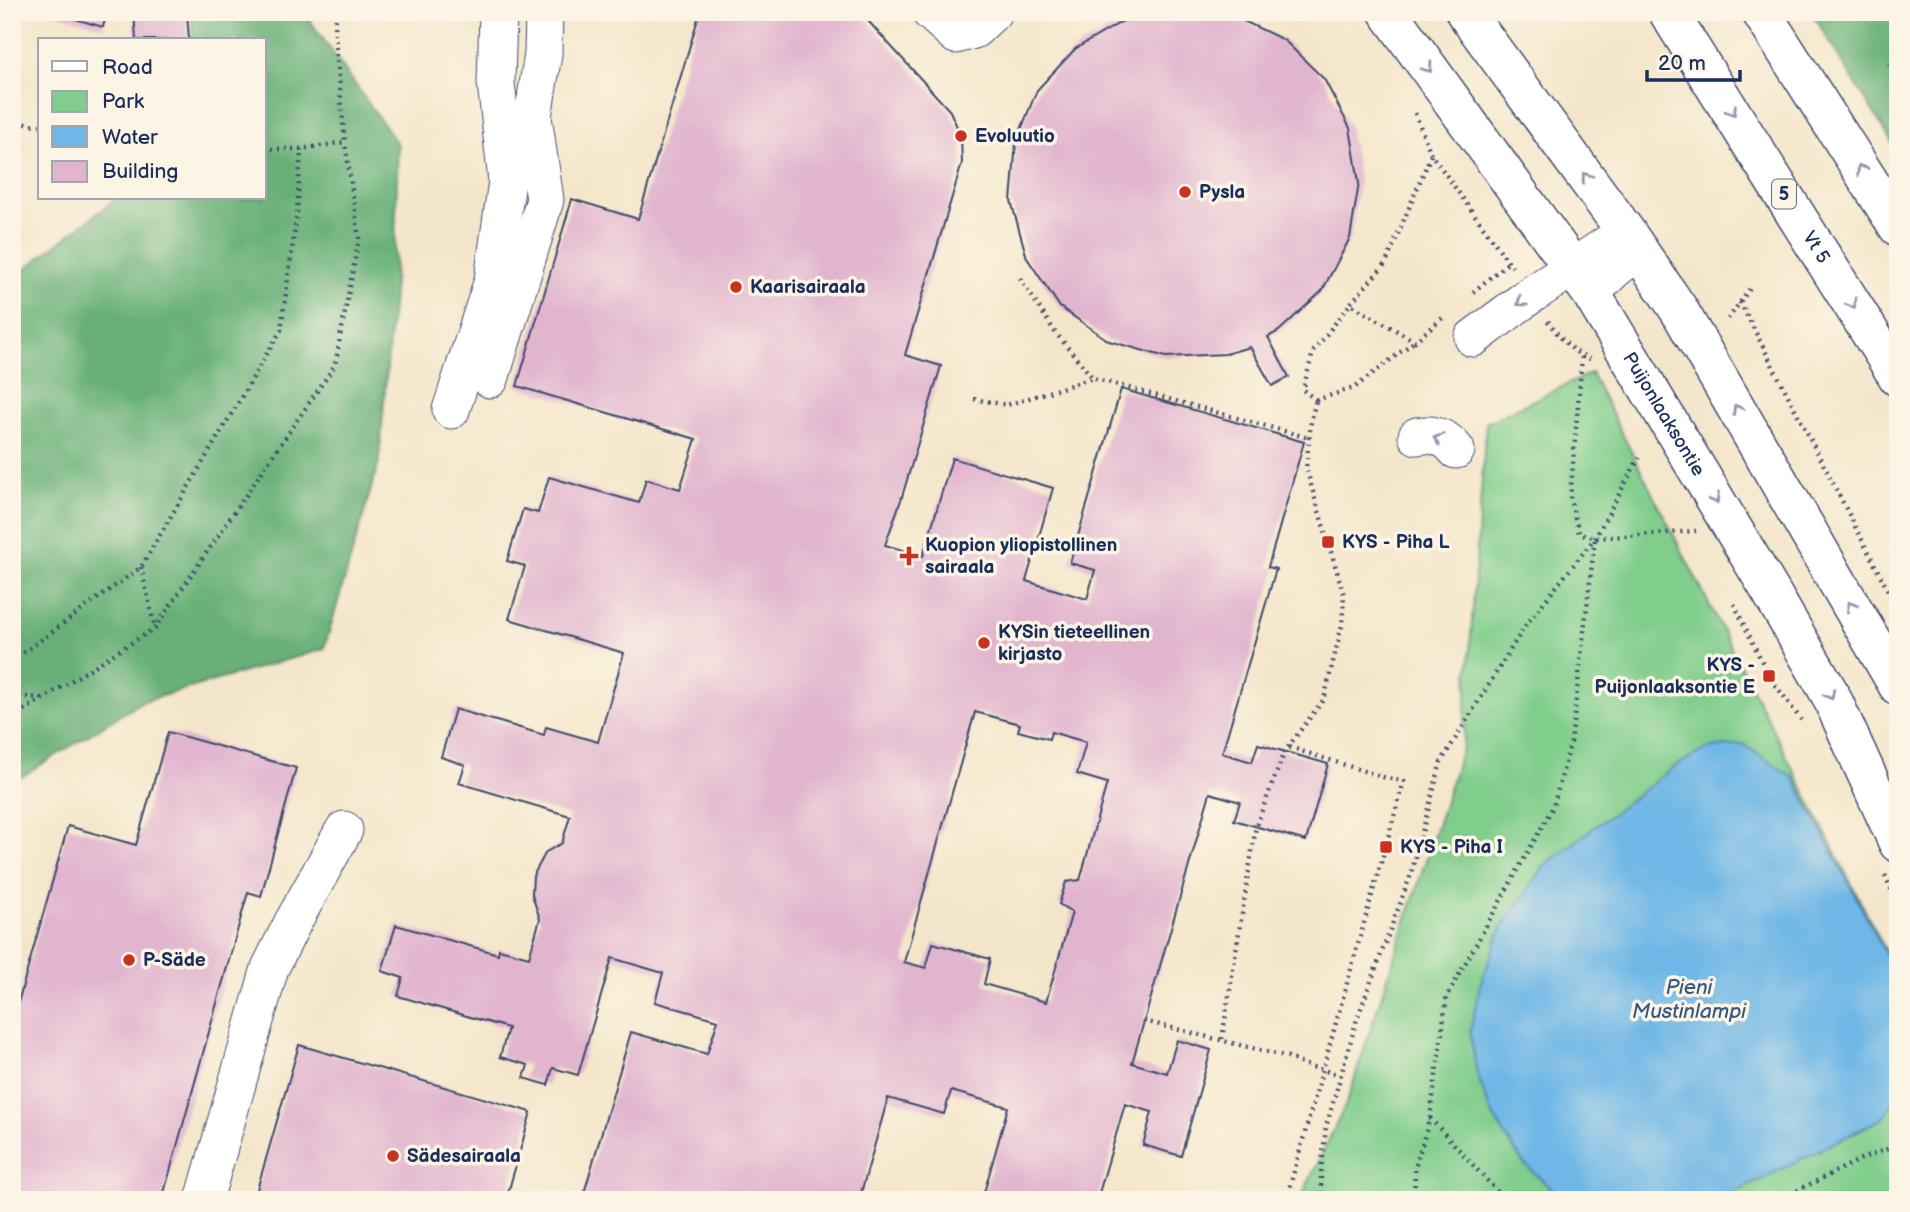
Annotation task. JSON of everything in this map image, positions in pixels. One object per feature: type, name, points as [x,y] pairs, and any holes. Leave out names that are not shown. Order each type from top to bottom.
[{"type":"main road","name":"Puijonlaaksontie","points":[[1388,12],[1581,280],[1830,694],[1898,843]]},
{"type":"main road","points":[[1465,12],[1633,241],[1679,310],[1898,686]]},
{"type":"main road","name":"Vt 5","points":[[1668,12],[1898,377]]},
{"type":"main road","points":[[1761,12],[1898,227]]},
{"type":"lane","points":[[451,410],[493,280],[507,181],[496,83],[498,12]]},
{"type":"lane","points":[[490,379],[545,200],[533,117],[543,54],[544,12]]},
{"type":"lane","points":[[930,12],[956,35],[974,30],[993,12]]},
{"type":"lane","points":[[1459,326],[1614,270],[1633,241]]},
{"type":"lane","points":[[1417,436],[1437,436],[1456,450]]},
{"type":"lane","points":[[204,1200],[271,968],[344,830]]},
{"type":"path","points":[[12,718],[155,628],[335,365],[359,238],[345,142],[335,35],[336,12]]},
{"type":"path","points":[[1889,66],[1898,51]]},
{"type":"path","points":[[1412,105],[1432,154],[1514,270]]},
{"type":"path","points":[[12,118],[38,125]]},
{"type":"path","points":[[266,149],[301,149],[345,142]]},
{"type":"path","points":[[12,661],[141,567],[281,330],[297,213],[301,149]]},
{"type":"path","points":[[1316,400],[1303,390],[1313,352],[1386,263],[1432,154]]},
{"type":"path","points":[[1467,297],[1509,262]]},
{"type":"path","points":[[1020,278],[1055,332],[1093,378]]},
{"type":"path","points":[[1728,320],[1751,287]]},
{"type":"path","points":[[1740,302],[1898,610]]},
{"type":"path","points":[[1350,304],[1415,341]]},
{"type":"path","points":[[1316,400],[1354,388],[1415,341],[1459,326]]},
{"type":"path","points":[[1581,356],[1570,499],[1579,533],[1595,538],[1699,531]]},
{"type":"path","points":[[974,399],[1007,405],[1093,378],[1309,438]]},
{"type":"path","points":[[1222,1039],[1256,826],[1284,751],[1324,699],[1342,625],[1344,594],[1306,468],[1316,400]]},
{"type":"path","points":[[1321,1200],[1326,1127],[1340,1074],[1357,1019],[1411,874],[1441,762],[1525,626],[1595,538],[1640,457]]},
{"type":"path","points":[[1414,1200],[1415,1168],[1430,1118],[1447,996],[1553,807],[1557,794],[1571,742],[1595,538]]},
{"type":"path","points":[[141,567],[155,628]]},
{"type":"path","points":[[12,696],[44,698]]},
{"type":"path","points":[[1286,1200],[1405,781],[1386,778],[1289,747]]},
{"type":"path","points":[[1144,1021],[1222,1039],[1340,1074]]},
{"type":"path","points":[[1430,1118],[1505,1200]]},
{"type":"path","points":[[1778,1200],[1861,1159],[1898,1145]]},
{"type":"green space","points":[[191,12],[304,12],[398,145],[394,282],[379,462],[324,649],[141,702],[12,783],[12,279],[114,200],[266,200],[266,38],[193,38]]},
{"type":"green space","points":[[1811,12],[1898,12],[1898,152]]},
{"type":"green space","points":[[1591,373],[1898,975],[1898,1200],[1300,1200],[1347,1102],[1463,746],[1486,423]]},
{"type":"water","name":"Pieni Mustinlampi","points":[[1743,744],[1794,778],[1898,977],[1898,1096],[1883,1118],[1720,1200],[1564,1200],[1523,1163],[1492,1114],[1477,1075],[1470,1031],[1480,985],[1502,927],[1546,864],[1674,767],[1706,749]]},
{"type":"building","points":[[51,12],[107,12],[103,27]]},
{"type":"building","points":[[134,12],[187,12],[189,38],[136,38]]},
{"type":"building","points":[[700,12],[860,12],[950,111],[961,136],[962,163],[905,355],[941,366],[885,545],[923,556],[952,458],[1053,488],[1026,581],[1087,599],[1095,570],[1070,563],[1121,389],[1304,442],[1268,567],[1276,569],[1222,753],[1252,762],[1258,744],[1328,764],[1306,841],[1234,820],[1240,802],[1210,793],[1132,1063],[1167,1073],[1177,1040],[1211,1050],[1181,1156],[1143,1145],[1152,1112],[1125,1104],[1097,1200],[982,1200],[1008,1107],[951,1091],[944,1114],[888,1098],[859,1200],[582,1200],[631,1032],[707,1054],[718,1020],[655,1002],[663,973],[612,958],[578,1075],[553,1068],[548,1085],[524,1078],[528,1065],[500,1057],[508,1028],[398,996],[403,978],[382,971],[396,925],[498,954],[499,949],[529,957],[540,919],[532,895],[533,876],[546,852],[562,843],[570,816],[459,783],[465,765],[441,757],[455,709],[544,735],[546,727],[598,742],[624,653],[509,619],[525,566],[507,561],[523,509],[538,513],[549,477],[639,503],[646,479],[680,489],[696,439],[517,386],[572,199],[638,219]],"holes":[[[975,712],[1020,724],[1018,731],[1049,739],[1051,732],[1086,742],[1077,774],[1107,783],[1080,880],[1066,882],[1059,904],[1072,912],[1046,1002],[984,984],[990,959],[933,943],[926,968],[904,962]]]},
{"type":"building","name":"Pysla","points":[[1164,12],[1201,12],[1233,16],[1284,40],[1324,79],[1350,128],[1359,183],[1350,238],[1322,291],[1279,331],[1268,337],[1289,377],[1272,386],[1250,347],[1225,354],[1166,357],[1109,341],[1060,307],[1027,258],[1011,201],[1016,142],[1037,90],[1075,49],[1123,21]]},
{"type":"building","name":"P-Säde","points":[[168,732],[296,768],[261,896],[248,892],[162,1200],[12,1200],[12,1024],[68,826],[136,845]]},
{"type":"building","name":"Sädesairaala","points":[[299,1045],[531,1112],[506,1200],[254,1200]]},
{"type":"place","name":"Evoluutio","points":[[961,136]]},
{"type":"place","name":"Pysla","points":[[1185,192]]},
{"type":"place","name":"Kaarisairaala","points":[[736,287]]},
{"type":"place","name":"KYS - Piha L","points":[[1328,542]]},
{"type":"place","name":"Kuopion yliopistollinen sairaala","points":[[909,556]]},
{"type":"place","name":"KYSin tieteellinen kirjasto","points":[[984,643]]},
{"type":"place","name":"KYS - Puijonlaaksontie E","points":[[1769,676]]},
{"type":"place","name":"KYS - Piha I","points":[[1386,847]]},
{"type":"place","name":"P-Säde","points":[[129,960]]},
{"type":"place","name":"Sädesairaala","points":[[393,1156]]}]
